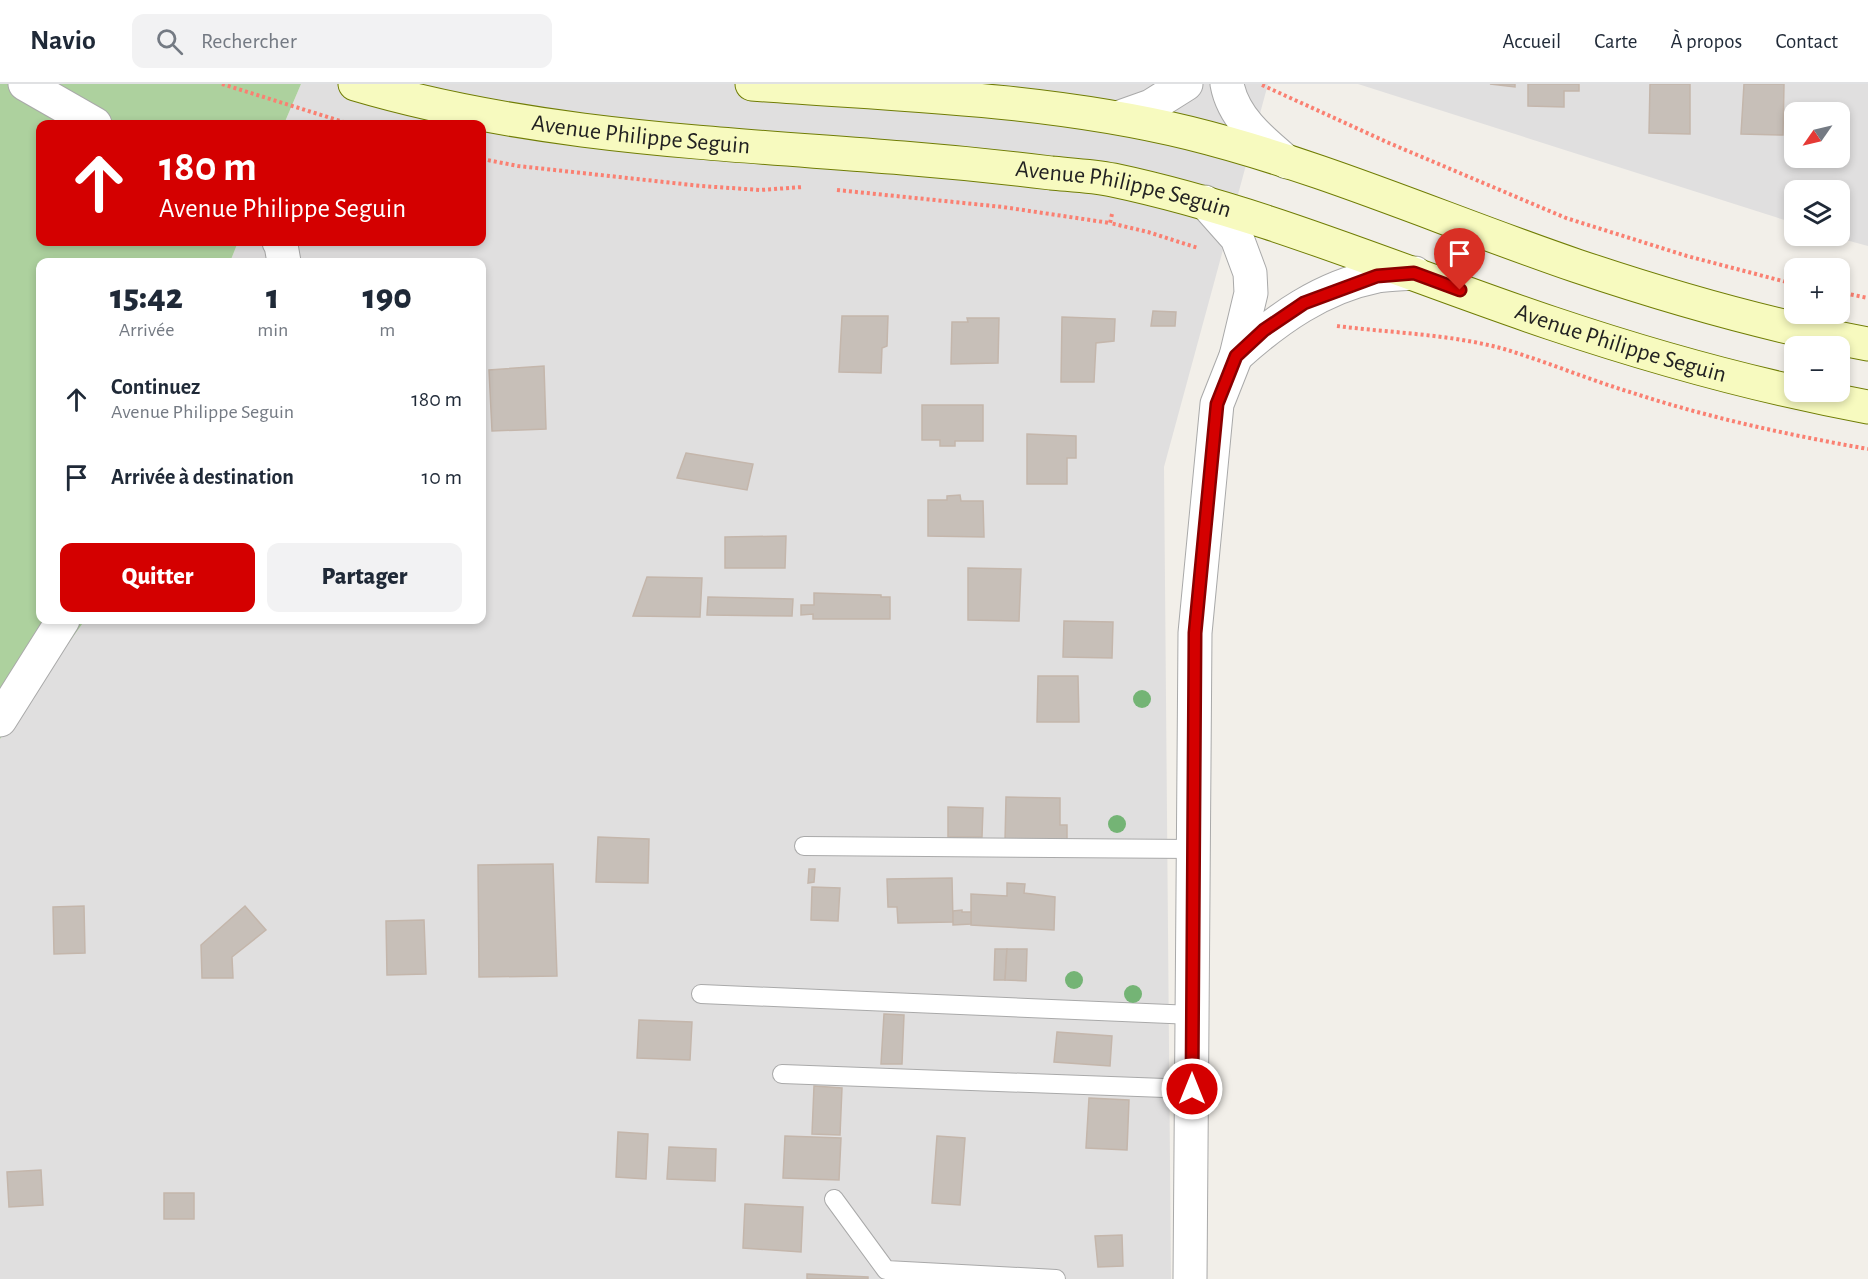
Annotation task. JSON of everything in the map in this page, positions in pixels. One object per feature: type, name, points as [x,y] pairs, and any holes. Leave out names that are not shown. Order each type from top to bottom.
[{"type":"main road","name":"Avenue Philippe Seguin","points":[[355,84],[450,109],[519,122],[646,139],[1021,169],[1109,179],[1205,202],[1414,273],[1549,323],[1676,363],[1816,398],[1868,407]]},
{"type":"main road","points":[[752,84],[982,101],[1120,117],[1191,133],[1287,162],[1577,266],[1641,286],[1769,322],[1868,344]]},
{"type":"street","points":[[25,84],[88,120]]},
{"type":"street","points":[[1120,117],[1151,106],[1186,84]]},
{"type":"street","points":[[1227,84],[1236,109],[1248,127],[1287,162]]},
{"type":"street","points":[[1191,1279],[1195,633],[1217,404],[1236,356],[1251,293],[1250,273],[1237,238],[1205,202]]},
{"type":"street","points":[[1236,356],[1264,330],[1312,299],[1377,276],[1414,273]]},
{"type":"street","points":[[0,720],[60,624]]},
{"type":"lane","points":[[804,846],[1194,849]]},
{"type":"lane","points":[[701,994],[1192,1016]]},
{"type":"lane","points":[[782,1074],[1192,1089]]},
{"type":"lane","points":[[834,1199],[886,1270],[1056,1279]]},
{"type":"path","points":[[222,84],[337,120]]},
{"type":"path","points":[[1260,84],[1389,143],[1566,218],[1687,256],[1784,281]]},
{"type":"path","points":[[486,160],[518,166],[712,187],[760,190],[807,187]]},
{"type":"path","points":[[830,189],[1003,207],[1110,223]]},
{"type":"path","points":[[1850,294],[1868,298]]},
{"type":"path","points":[[1312,299],[1319,317],[1329,326],[1387,330],[1503,349],[1604,384],[1703,414],[1792,436],[1868,449]]},
{"type":"shaded area","points":[[301,84],[1268,84],[1164,467],[1171,1279],[0,1279],[0,739],[82,624],[486,624],[486,258],[232,258],[236,246],[486,246],[486,120],[286,120]]},
{"type":"shaded area","points":[[1358,84],[1868,84],[1868,246],[1850,241],[1850,180],[1784,180],[1784,220]]},
{"type":"green space","points":[[0,84],[301,84],[286,120],[36,120],[36,246],[236,246],[232,258],[36,258],[36,624],[82,624],[0,739]]},
{"type":"building","points":[[1490,84],[1515,84],[1515,87]]},
{"type":"building","points":[[1528,84],[1579,84],[1579,91],[1564,91],[1564,107],[1528,106]]},
{"type":"building","points":[[1650,84],[1690,84],[1690,134],[1649,133]]},
{"type":"building","points":[[1744,84],[1784,84],[1783,135],[1741,134]]},
{"type":"building","points":[[1153,311],[1176,312],[1175,326],[1151,326]]},
{"type":"building","points":[[842,316],[888,316],[887,346],[882,348],[881,373],[839,372]]},
{"type":"building","points":[[1062,317],[1115,319],[1114,341],[1096,343],[1094,382],[1061,382]]},
{"type":"building","points":[[967,318],[999,318],[998,363],[951,364],[952,322],[968,322]]},
{"type":"building","points":[[544,366],[546,429],[492,431],[489,370]]},
{"type":"building","points":[[922,405],[983,405],[983,441],[955,441],[955,446],[940,446],[940,440],[922,440]]},
{"type":"building","points":[[1027,434],[1076,436],[1076,458],[1067,458],[1067,484],[1027,484]]},
{"type":"building","points":[[686,453],[753,464],[747,490],[677,478]]},
{"type":"building","points":[[960,495],[961,501],[983,501],[984,537],[928,536],[928,500],[947,500],[947,496]]},
{"type":"building","points":[[786,536],[785,568],[725,568],[725,537]]},
{"type":"building","points":[[968,568],[1021,569],[1019,621],[968,620]]},
{"type":"building","points":[[647,577],[702,578],[700,617],[633,616]]},
{"type":"building","points":[[814,593],[890,597],[890,619],[813,619],[813,614],[801,615],[801,605],[814,605]]},
{"type":"building","points":[[708,597],[793,599],[792,616],[707,615]]},
{"type":"building","points":[[1064,621],[1113,622],[1112,658],[1063,657]]},
{"type":"building","points":[[1038,676],[1078,676],[1079,722],[1037,722]]},
{"type":"building","points":[[1006,797],[1060,798],[1060,825],[1067,825],[1067,842],[1005,841]]},
{"type":"building","points":[[948,807],[983,808],[982,837],[948,837]]},
{"type":"building","points":[[598,837],[649,839],[648,883],[596,882]]},
{"type":"building","points":[[553,864],[557,976],[479,977],[478,865]]},
{"type":"building","points":[[809,869],[815,869],[814,882],[808,883]]},
{"type":"building","points":[[952,878],[953,922],[898,923],[897,907],[888,907],[887,879]]},
{"type":"building","points":[[1007,883],[1025,884],[1024,893],[1055,897],[1054,930],[971,925],[971,894],[1007,896]]},
{"type":"building","points":[[812,887],[840,888],[838,921],[811,920]]},
{"type":"building","points":[[84,906],[85,953],[54,954],[53,907]]},
{"type":"building","points":[[245,906],[266,930],[232,957],[233,978],[202,978],[201,945]]},
{"type":"building","points":[[962,910],[962,912],[971,912],[971,924],[953,925],[953,911]]},
{"type":"building","points":[[424,920],[426,974],[387,975],[386,921]]},
{"type":"building","points":[[995,949],[1007,949],[1005,980],[994,980]]},
{"type":"building","points":[[1007,949],[1027,949],[1026,981],[1005,980]]},
{"type":"building","points":[[884,1014],[904,1015],[902,1064],[881,1064]]},
{"type":"building","points":[[639,1020],[692,1022],[690,1060],[637,1058]]},
{"type":"building","points":[[1057,1032],[1112,1036],[1110,1066],[1054,1062]]},
{"type":"building","points":[[814,1086],[842,1088],[840,1135],[812,1134]]},
{"type":"building","points":[[1089,1098],[1129,1100],[1127,1150],[1086,1148]]},
{"type":"building","points":[[618,1132],[648,1134],[646,1179],[616,1177]]},
{"type":"building","points":[[785,1136],[841,1138],[839,1180],[783,1178]]},
{"type":"building","points":[[937,1136],[965,1138],[960,1205],[932,1203]]},
{"type":"building","points":[[669,1147],[716,1149],[715,1181],[667,1179]]},
{"type":"building","points":[[41,1170],[43,1205],[9,1207],[7,1172]]},
{"type":"building","points":[[164,1193],[194,1193],[194,1219],[164,1219]]},
{"type":"building","points":[[745,1204],[803,1207],[801,1252],[743,1248]]},
{"type":"building","points":[[1122,1235],[1123,1266],[1098,1267],[1095,1236]]},
{"type":"building","points":[[807,1274],[868,1277],[868,1279],[807,1279]]},
{"type":"route","points":[[1192,1089],[1195,633],[1217,404],[1236,356],[1264,330],[1304,303],[1377,276],[1414,273],[1460,290]]}]
